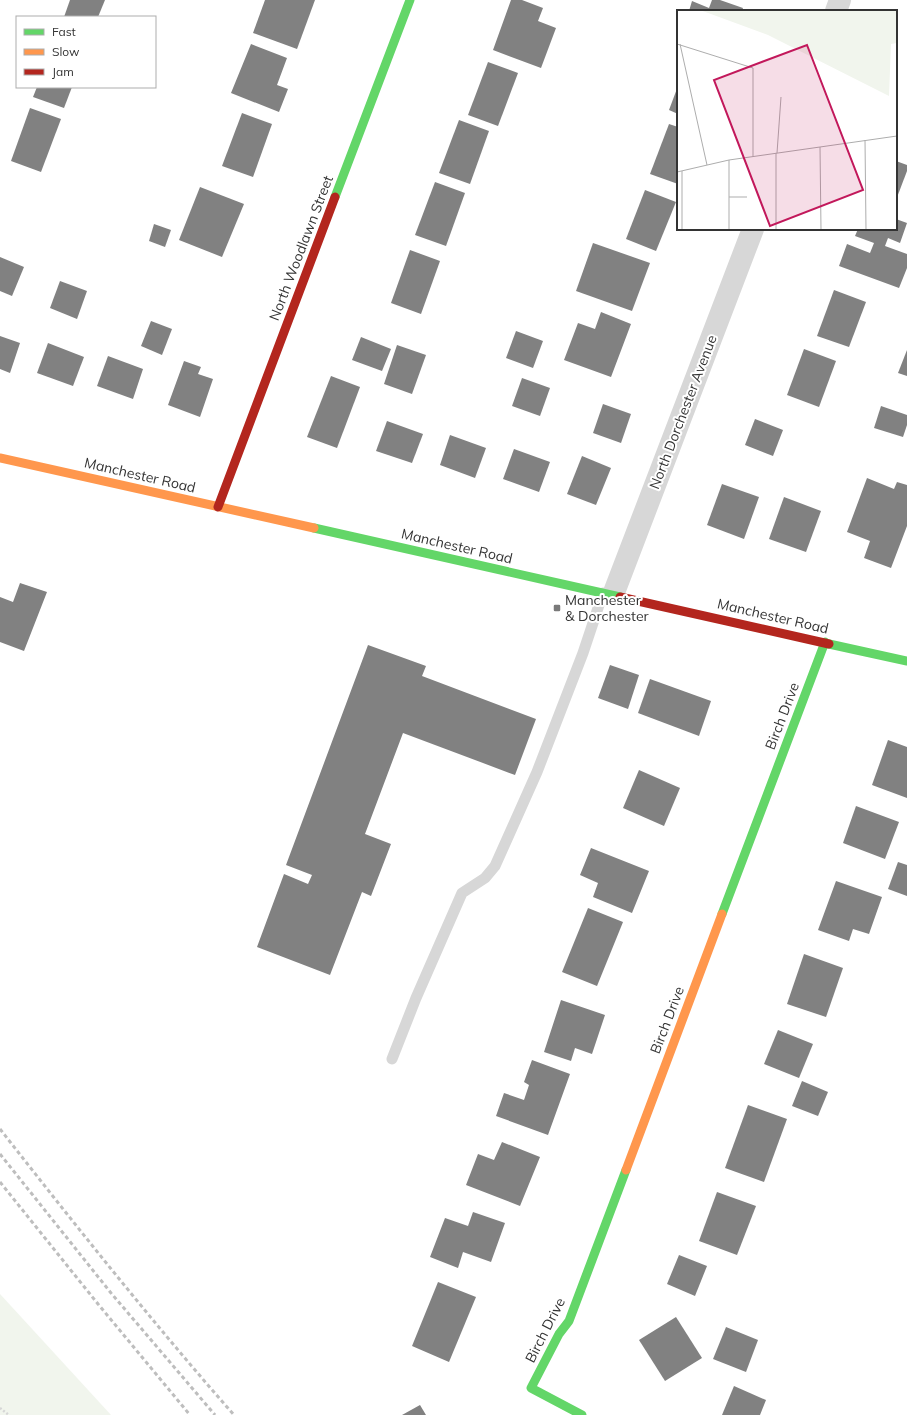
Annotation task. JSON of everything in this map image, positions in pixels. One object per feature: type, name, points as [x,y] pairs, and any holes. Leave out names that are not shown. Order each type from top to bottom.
[{"type":"street","name":"North Woodlawn Street","points":[[218,507],[410,0]]},
{"type":"street","points":[[836,10],[840,0]]},
{"type":"street","name":"North Dorchester Avenue","points":[[608,594],[753,230]]},
{"type":"street","name":"Manchester Road","points":[[0,458],[907,661]]},
{"type":"street","name":"Birch Drive","points":[[582,1415],[531,1388],[559,1334],[569,1321],[825,642]]},
{"type":"lane","points":[[392,1059],[416,998],[462,893],[485,878],[495,866],[537,772],[583,653],[608,594]]},
{"type":"path","points":[[0,1408],[9,1415]]},
{"type":"shaded area","points":[[0,1294],[111,1415],[0,1415]]},
{"type":"building","points":[[70,0],[105,0],[98,16],[64,16]]},
{"type":"building","points":[[265,0],[315,0],[297,49],[253,33]]},
{"type":"building","points":[[511,0],[522,0],[543,8],[538,21],[556,28],[541,68],[493,50]]},
{"type":"building","points":[[712,0],[720,0],[743,8],[742,10],[689,10],[692,1],[709,8]]},
{"type":"building","points":[[251,44],[287,58],[277,85],[288,89],[279,112],[231,93]]},
{"type":"building","points":[[488,62],[518,73],[498,126],[468,115]]},
{"type":"building","points":[[37,88],[72,88],[64,108],[33,97]]},
{"type":"building","points":[[677,89],[677,114],[669,110]]},
{"type":"building","points":[[30,108],[61,119],[41,172],[11,161]]},
{"type":"building","points":[[242,113],[272,124],[253,177],[222,166]]},
{"type":"building","points":[[459,120],[489,131],[470,184],[439,173]]},
{"type":"building","points":[[669,124],[677,127],[677,184],[650,174]]},
{"type":"building","points":[[897,161],[907,165],[907,171],[897,197]]},
{"type":"building","points":[[435,182],[465,193],[446,246],[415,235]]},
{"type":"building","points":[[200,187],[244,204],[222,257],[179,240]]},
{"type":"building","points":[[645,190],[676,202],[656,251],[626,239]]},
{"type":"building","points":[[897,219],[907,223],[900,243],[888,238],[885,246],[907,254],[907,268],[899,288],[839,266],[847,244],[870,253],[874,243],[855,236],[858,230],[897,230]]},
{"type":"building","points":[[154,224],[171,230],[165,247],[149,241]]},
{"type":"building","points":[[593,243],[650,263],[632,311],[576,291]]},
{"type":"building","points":[[410,250],[440,261],[421,314],[391,303]]},
{"type":"building","points":[[0,257],[24,267],[12,296],[0,291]]},
{"type":"building","points":[[60,281],[87,291],[77,319],[50,308]]},
{"type":"building","points":[[834,290],[866,302],[849,347],[817,336]]},
{"type":"building","points":[[601,312],[631,324],[611,377],[564,360],[578,323],[595,329]]},
{"type":"building","points":[[151,321],[172,329],[162,355],[141,346]]},
{"type":"building","points":[[516,331],[543,341],[533,368],[506,358]]},
{"type":"building","points":[[0,336],[20,343],[10,373],[0,369]]},
{"type":"building","points":[[361,337],[391,349],[382,371],[352,360]]},
{"type":"building","points":[[48,343],[84,357],[73,386],[37,373]]},
{"type":"building","points":[[397,345],[426,355],[412,394],[384,384]]},
{"type":"building","points":[[804,349],[836,361],[819,407],[787,395]]},
{"type":"building","points":[[907,350],[907,376],[898,373]]},
{"type":"building","points":[[108,356],[143,369],[133,399],[97,386]]},
{"type":"building","points":[[184,361],[201,367],[198,374],[213,379],[200,417],[168,405]]},
{"type":"building","points":[[331,376],[360,387],[337,448],[307,437]]},
{"type":"building","points":[[522,378],[550,388],[540,416],[512,406]]},
{"type":"building","points":[[603,404],[631,414],[621,443],[593,433]]},
{"type":"building","points":[[881,406],[907,415],[907,425],[903,437],[874,428]]},
{"type":"building","points":[[755,419],[783,430],[773,456],[745,445]]},
{"type":"building","points":[[387,421],[423,434],[412,463],[376,451]]},
{"type":"building","points":[[450,435],[486,448],[475,478],[440,465]]},
{"type":"building","points":[[514,449],[550,462],[539,492],[503,479]]},
{"type":"building","points":[[582,456],[611,468],[596,505],[567,494]]},
{"type":"building","points":[[867,478],[894,489],[897,482],[907,485],[907,526],[891,568],[864,558],[870,541],[847,532]]},
{"type":"building","points":[[722,484],[759,497],[744,539],[707,525]]},
{"type":"building","points":[[784,497],[821,511],[806,552],[769,539]]},
{"type":"building","points":[[20,583],[47,592],[24,651],[0,642],[0,597],[13,602]]},
{"type":"building","points":[[368,645],[426,666],[422,676],[536,719],[515,775],[403,733],[365,834],[391,844],[371,896],[362,892],[330,975],[257,947],[284,874],[308,884],[312,875],[286,865]]},
{"type":"building","points":[[610,665],[639,675],[628,709],[598,698]]},
{"type":"building","points":[[650,679],[711,701],[699,736],[638,713]]},
{"type":"building","points":[[888,740],[907,747],[907,798],[872,785]]},
{"type":"building","points":[[639,770],[680,788],[664,826],[623,808]]},
{"type":"building","points":[[856,806],[899,822],[885,859],[843,843]]},
{"type":"building","points":[[591,848],[649,871],[632,913],[593,897],[598,883],[580,875]]},
{"type":"building","points":[[898,862],[907,865],[907,896],[888,889]]},
{"type":"building","points":[[836,881],[882,897],[869,934],[853,929],[849,941],[818,930]]},
{"type":"building","points":[[588,908],[623,922],[597,986],[562,972]]},
{"type":"building","points":[[804,954],[843,968],[826,1017],[787,1004]]},
{"type":"building","points":[[561,1000],[605,1015],[592,1054],[575,1048],[571,1061],[544,1052]]},
{"type":"building","points":[[778,1030],[813,1044],[799,1078],[764,1064]]},
{"type":"building","points":[[532,1060],[570,1074],[548,1135],[496,1116],[504,1093],[524,1100],[529,1085],[524,1082]]},
{"type":"building","points":[[802,1081],[828,1092],[818,1116],[792,1106]]},
{"type":"building","points":[[748,1105],[787,1119],[764,1182],[725,1168]]},
{"type":"building","points":[[502,1142],[540,1157],[520,1206],[466,1185],[478,1154],[494,1160]]},
{"type":"building","points":[[717,1192],[756,1206],[737,1255],[699,1241]]},
{"type":"building","points":[[473,1212],[505,1223],[491,1262],[463,1252],[458,1268],[430,1257],[445,1218],[468,1226]]},
{"type":"building","points":[[679,1255],[707,1266],[695,1296],[667,1284]]},
{"type":"building","points":[[438,1282],[476,1297],[449,1362],[412,1346]]},
{"type":"building","points":[[676,1317],[702,1358],[665,1381],[639,1340]]},
{"type":"building","points":[[726,1327],[758,1340],[746,1372],[713,1359]]},
{"type":"building","points":[[734,1386],[766,1400],[760,1415],[722,1415]]},
{"type":"building","points":[[420,1405],[426,1415],[402,1415]]},
{"type":"railway","points":[[0,1129],[115,1274],[234,1415]]},
{"type":"railway","points":[[0,1154],[111,1293],[215,1415]]},
{"type":"railway","points":[[0,1182],[190,1415]]},
{"type":"traffic: fast","points":[[335,197],[410,0]]},
{"type":"traffic: fast","points":[[314,528],[620,597]]},
{"type":"traffic: fast","points":[[722,914],[825,642]]},
{"type":"traffic: fast","points":[[829,644],[907,661]]},
{"type":"traffic: fast","points":[[582,1415],[531,1388],[559,1334],[569,1321],[626,1170]]},
{"type":"traffic: slow","points":[[0,458],[314,528]]},
{"type":"traffic: slow","points":[[626,1170],[722,914]]},
{"type":"traffic: jam","points":[[218,507],[335,197]]},
{"type":"traffic: jam","points":[[620,597],[829,644]]},
{"type":"place","name":"Manchester & Dorchester","points":[[557,608]]}]
